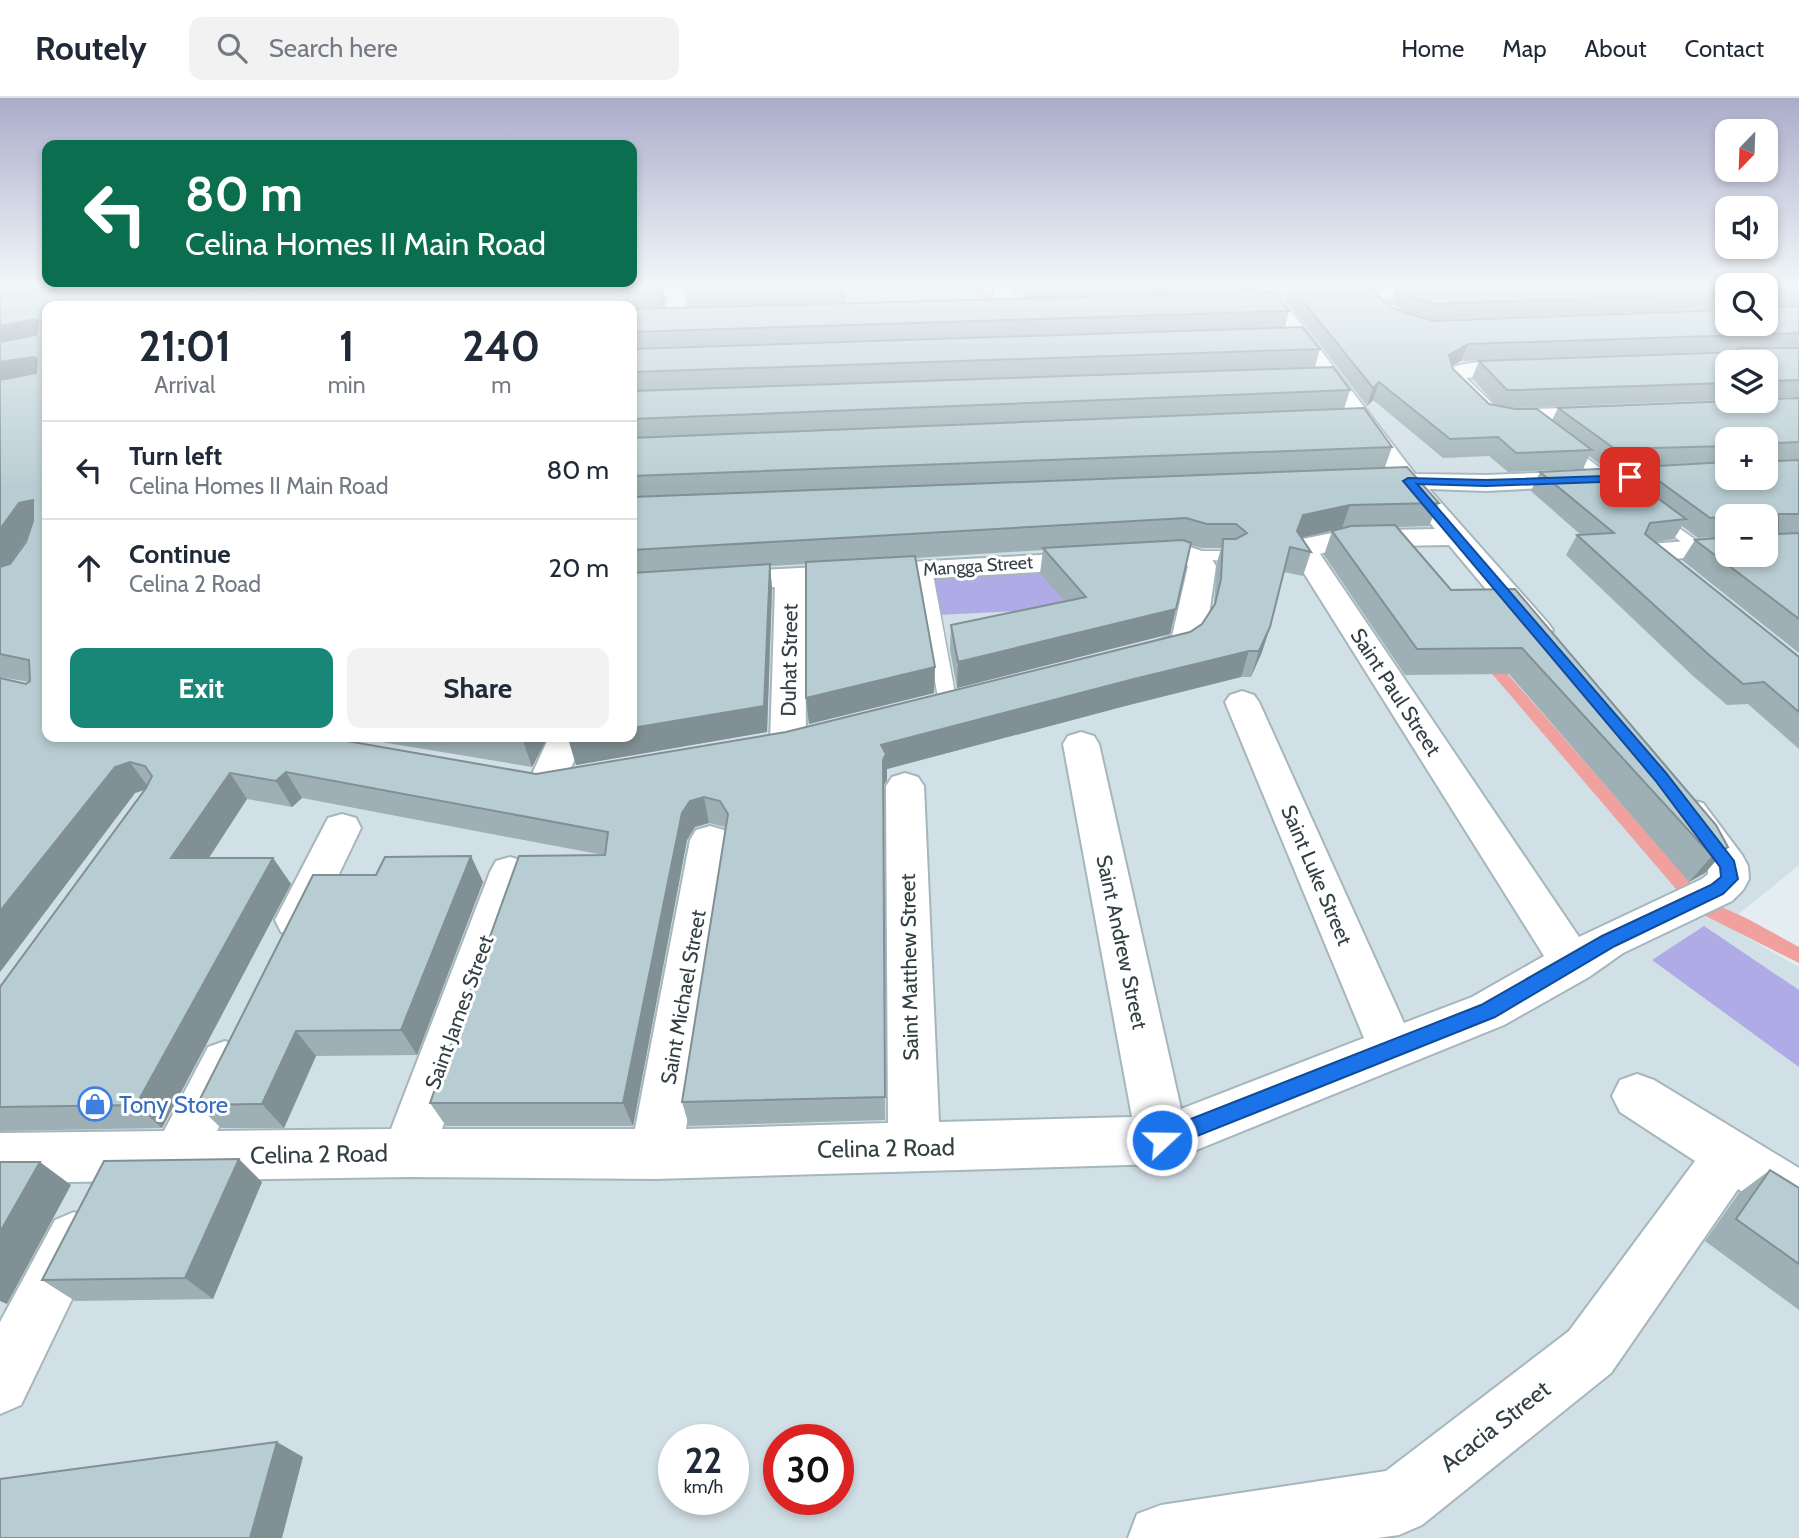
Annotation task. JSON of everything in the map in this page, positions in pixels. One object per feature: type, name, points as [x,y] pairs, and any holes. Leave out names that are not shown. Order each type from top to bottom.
[{"type":"street","points":[[1315,352],[1364,420],[1399,480],[1458,537],[1556,653]]},
{"type":"street","points":[[1696,352],[1715,362]]},
{"type":"street","points":[[1673,363],[1715,365]]},
{"type":"street","points":[[1549,368],[1461,370],[1455,374],[1456,380],[1491,415],[1518,418],[1622,413]]},
{"type":"street","points":[[1307,379],[1334,378]]},
{"type":"street","points":[[1778,403],[1798,407]]},
{"type":"street","points":[[1337,421],[1364,420]]},
{"type":"street","points":[[1399,480],[1486,483],[1715,474]]},
{"type":"street","name":"Saint Paul Street","points":[[1458,537],[1356,539],[1308,546],[1306,554],[1591,953]]},
{"type":"street","points":[[1693,589],[1649,552],[1715,547]]},
{"type":"street","name":"Mangga Street","points":[[637,586],[1181,553],[1207,557],[1202,566],[1191,629],[1185,642],[1114,663]]},
{"type":"street","name":"Duhat Street","points":[[788,742],[790,577]]},
{"type":"street","name":"Saint Luke Street","points":[[1242,702],[1392,1048]]},
{"type":"street","points":[[563,742],[533,783],[587,778]]},
{"type":"street","name":"Saint Andrew Street","points":[[1081,744],[1162,1140]]},
{"type":"street","name":"Saint Matthew Street","points":[[905,786],[914,1148]]},
{"type":"street","name":"Celina 2 Road","points":[[0,1158],[408,1153],[656,1154],[1162,1140],[1488,1011],[1591,953],[1717,890],[1729,879],[1728,866],[1669,787]]},
{"type":"street","points":[[281,950],[342,828]]},
{"type":"street","name":"Saint Michael Street","points":[[656,1154],[710,840]]},
{"type":"street","name":"Saint James Street","points":[[408,1153],[510,872]]},
{"type":"street","points":[[178,1157],[244,1023]]},
{"type":"street","points":[[1637,1096],[1799,1198]]},
{"type":"street","points":[[0,1384],[117,1155]]},
{"type":"street","name":"Acacia Street","points":[[1161,1538],[1399,1502],[1590,1352],[1731,1155]]},
{"type":"lane","points":[[1518,418],[1627,494]]},
{"type":"lane","points":[[1647,509],[1698,548]]},
{"type":"lane","points":[[923,569],[947,704]]},
{"type":"shaded area","points":[[0,352],[42,352],[42,742],[637,742],[637,352],[1715,352],[1715,413],[1778,413],[1778,352],[1799,352],[1799,865],[1725,925],[1799,967],[1799,1538],[0,1538]]},
{"type":"shaded area","points":[[1058,565],[1076,608],[938,615],[929,572]]},
{"type":"shaded area","points":[[1704,926],[1799,990],[1799,1067],[1652,960]]},
{"type":"building","points":[[0,352],[42,352],[42,742],[353,742],[536,774],[786,732],[1190,632],[1202,624],[1215,604],[1221,579],[1223,539],[1236,539],[1247,533],[1236,524],[1207,524],[1186,518],[637,550],[637,497],[1407,467],[1439,503],[1350,505],[1303,515],[1297,531],[1311,552],[1290,547],[1270,627],[1259,651],[1249,651],[1134,679],[881,745],[886,754],[883,760],[885,1097],[682,1102],[728,814],[720,801],[704,797],[690,801],[682,813],[623,1103],[430,1103],[519,856],[605,855],[608,832],[286,772],[276,781],[230,773],[171,858],[273,858],[136,1105],[0,1107],[0,987],[146,788],[152,776],[145,766],[130,762],[115,767],[0,911],[0,678],[26,684],[30,681],[29,660],[0,654],[0,567],[10,564],[26,542],[33,521],[33,500],[19,503],[0,529],[0,380],[36,373],[37,359],[34,357],[0,362]]},
{"type":"building","points":[[637,352],[1224,352],[637,372]]},
{"type":"building","points":[[1344,352],[1454,352],[1449,355],[1453,369],[1489,404],[1515,409],[1537,409],[1592,450],[1516,453],[1498,437],[1450,439],[1379,382],[1373,388]]},
{"type":"building","points":[[1778,352],[1799,352],[1799,380],[1778,381]]},
{"type":"building","points":[[1715,353],[1715,383],[1507,390],[1479,361]]},
{"type":"building","points":[[1333,367],[1350,390],[637,419],[637,391]]},
{"type":"building","points":[[1799,398],[1799,442],[1778,443],[1778,427],[1715,427],[1715,446],[1615,449],[1558,408],[1715,402],[1715,413],[1778,413],[1778,399]]},
{"type":"building","points":[[1364,408],[1392,447],[637,476],[637,438]]},
{"type":"building","points":[[1799,460],[1799,514],[1778,514],[1778,504],[1715,504],[1715,517],[1710,518],[1640,467],[1715,463],[1715,490],[1778,490],[1778,461]]},
{"type":"building","points":[[1617,468],[1686,519],[1650,523],[1645,534],[1799,657],[1799,712],[1764,682],[1743,684],[1577,535],[1614,533],[1540,472]]},
{"type":"building","points":[[1395,525],[1451,590],[1515,589],[1716,825],[1728,847],[1712,856],[1522,648],[1417,649],[1332,531],[1351,526]]},
{"type":"building","points":[[1799,533],[1799,619],[1731,567],[1778,567],[1778,534]]},
{"type":"building","points":[[1715,538],[1715,555],[1695,540]]},
{"type":"building","points":[[1183,540],[1191,543],[1176,609],[958,662],[951,625],[1086,597],[1043,548]]},
{"type":"building","points":[[915,556],[935,667],[806,698],[806,562]]},
{"type":"building","points":[[770,564],[764,706],[637,727],[637,573]]},
{"type":"building","points":[[471,856],[401,1030],[296,1031],[262,1104],[197,1105],[313,875],[376,875],[385,857]]},
{"type":"building","points":[[239,1159],[185,1278],[42,1280],[104,1161]]},
{"type":"building","points":[[0,1162],[40,1162],[0,1232]]},
{"type":"building","points":[[1770,1170],[1799,1188],[1799,1264],[1736,1219]]},
{"type":"building","points":[[277,1442],[250,1538],[0,1538],[0,1479]]},
{"type":"waterway","points":[[1486,658],[1700,905],[1740,923],[1799,956]]},
{"type":"place","name":"Tony Store","points":[[95,1104]]},
{"type":"route","points":[[1162,1140],[1488,1011],[1573,964],[1608,941],[1717,890],[1729,879],[1728,866],[1660,777],[1475,556],[1408,481],[1486,483],[1630,477]]}]
